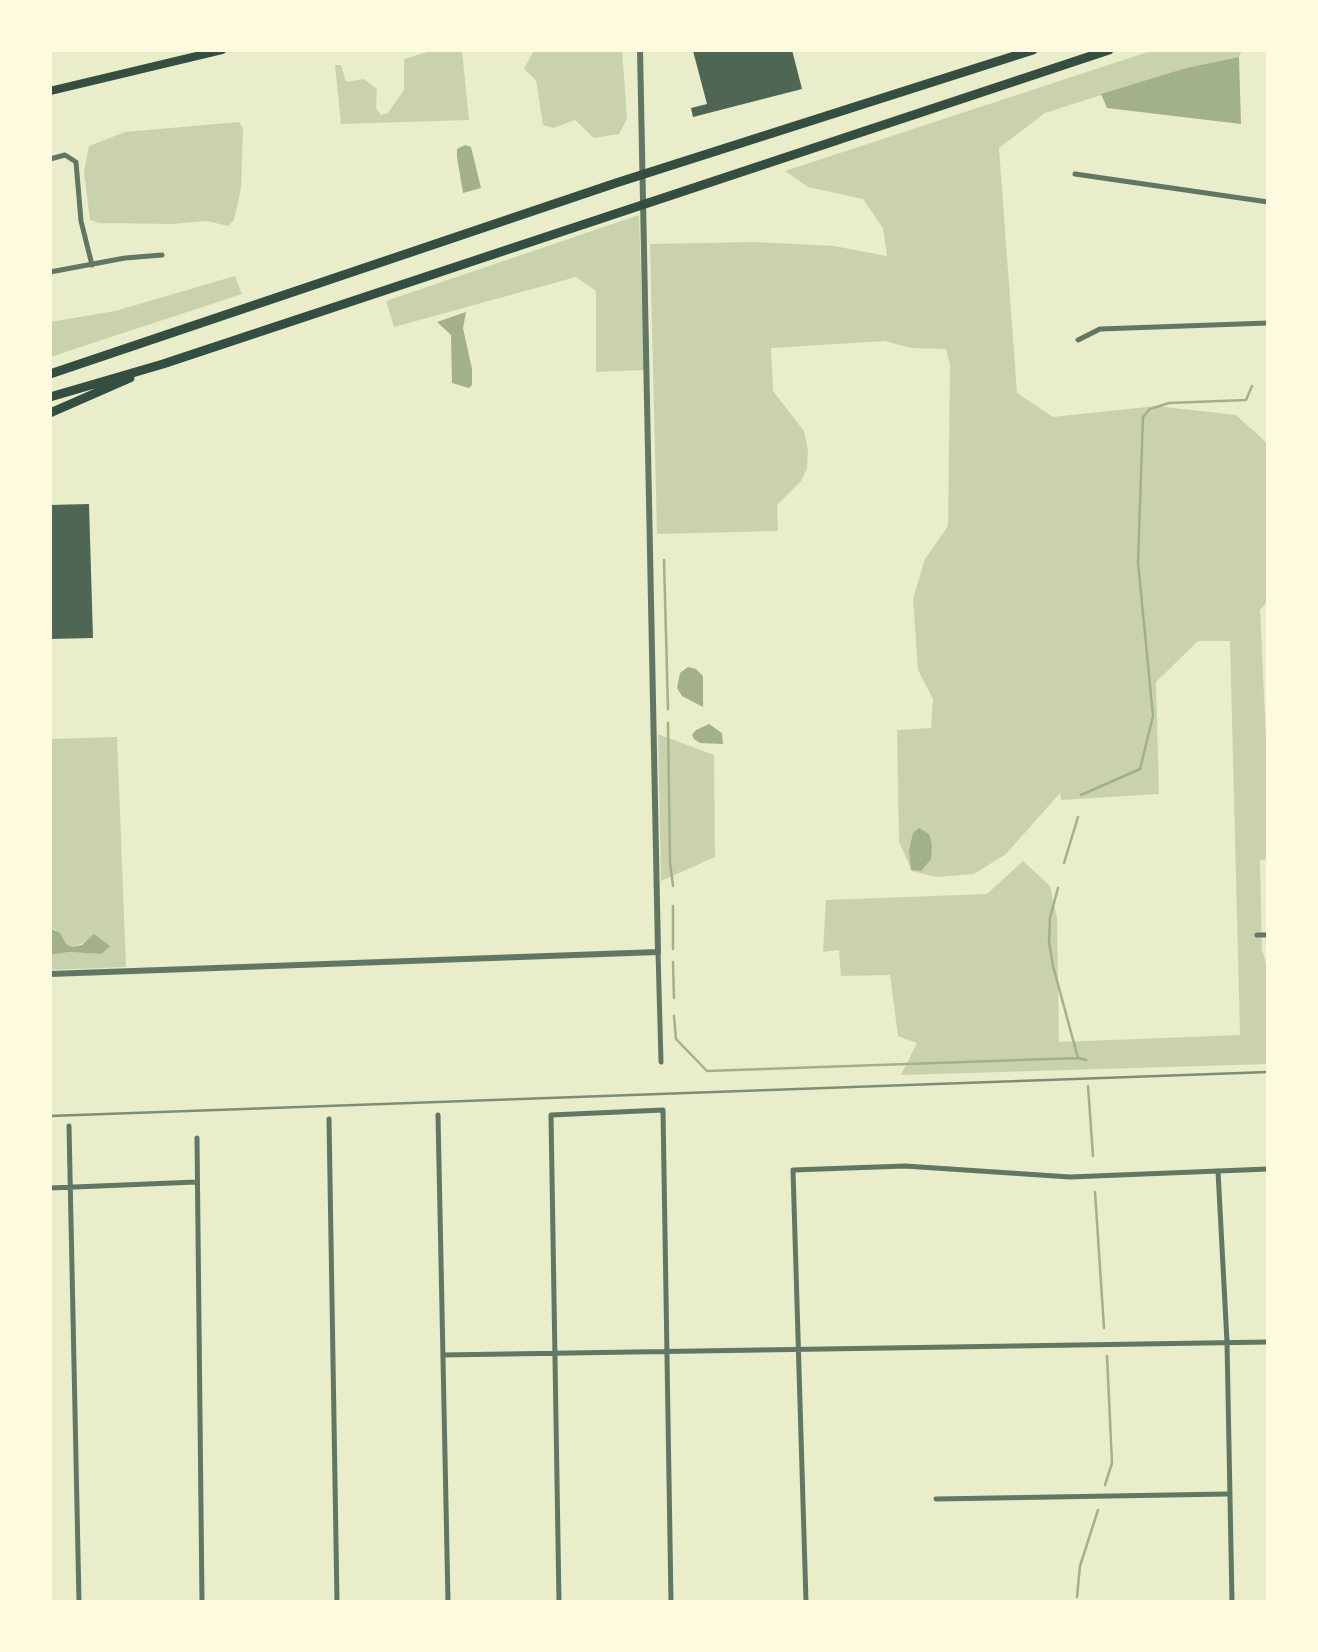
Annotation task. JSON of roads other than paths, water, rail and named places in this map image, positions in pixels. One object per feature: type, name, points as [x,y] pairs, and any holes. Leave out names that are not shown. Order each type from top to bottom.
[{"type":"highway","points":[[50,374],[597,189],[1034,50]]},
{"type":"highway","points":[[50,397],[163,364],[1109,50]]},
{"type":"highway","points":[[50,413],[163,364]]},
{"type":"main road","points":[[50,90],[222,50]]},
{"type":"street","points":[[640,50],[661,1062]]},
{"type":"street","points":[[50,159],[65,156],[76,162],[81,221],[92,265]]},
{"type":"street","points":[[1075,174],[1268,202]]},
{"type":"street","points":[[50,272],[162,255]]},
{"type":"street","points":[[1078,340],[1100,329],[1268,323]]},
{"type":"street","points":[[1257,935],[1268,935]]},
{"type":"street","points":[[50,974],[658,952]]},
{"type":"street","points":[[558,1602],[552,1115],[663,1110],[671,1602]]},
{"type":"street","points":[[438,1116],[448,1602]]},
{"type":"street","points":[[328,1119],[337,1602]]},
{"type":"street","points":[[69,1126],[79,1602]]},
{"type":"street","points":[[196,1138],[202,1602]]},
{"type":"street","points":[[806,1602],[793,1170],[905,1166],[1070,1177],[1268,1168]]},
{"type":"street","points":[[1218,1171],[1227,1342],[1232,1602]]},
{"type":"street","points":[[50,1188],[196,1182]]},
{"type":"street","points":[[442,1354],[1268,1342]]},
{"type":"street","points":[[936,1499],[1229,1494]]},
{"type":"waterway","points":[[1081,795],[1140,769],[1153,716],[1138,562],[1143,417],[1150,409],[1169,403],[1246,400],[1252,386]]},
{"type":"waterway","points":[[664,560],[668,709]]},
{"type":"waterway","points":[[668,723],[673,886]]},
{"type":"waterway","points":[[1064,863],[1078,817]]},
{"type":"waterway","points":[[1058,888],[1049,942],[1078,1058],[1086,1060]]},
{"type":"waterway","points":[[673,906],[673,949]]},
{"type":"waterway","points":[[673,962],[674,998]]},
{"type":"waterway","points":[[674,1016],[676,1039],[707,1071],[1078,1058]]},
{"type":"waterway","points":[[1088,1086],[1093,1156]]},
{"type":"waterway","points":[[1095,1192],[1104,1328]]},
{"type":"waterway","points":[[1105,1485],[1112,1463],[1107,1356]]},
{"type":"waterway","points":[[1077,1597],[1080,1566],[1098,1510]]},
{"type":"railway","points":[[50,1116],[1268,1072]]}]
